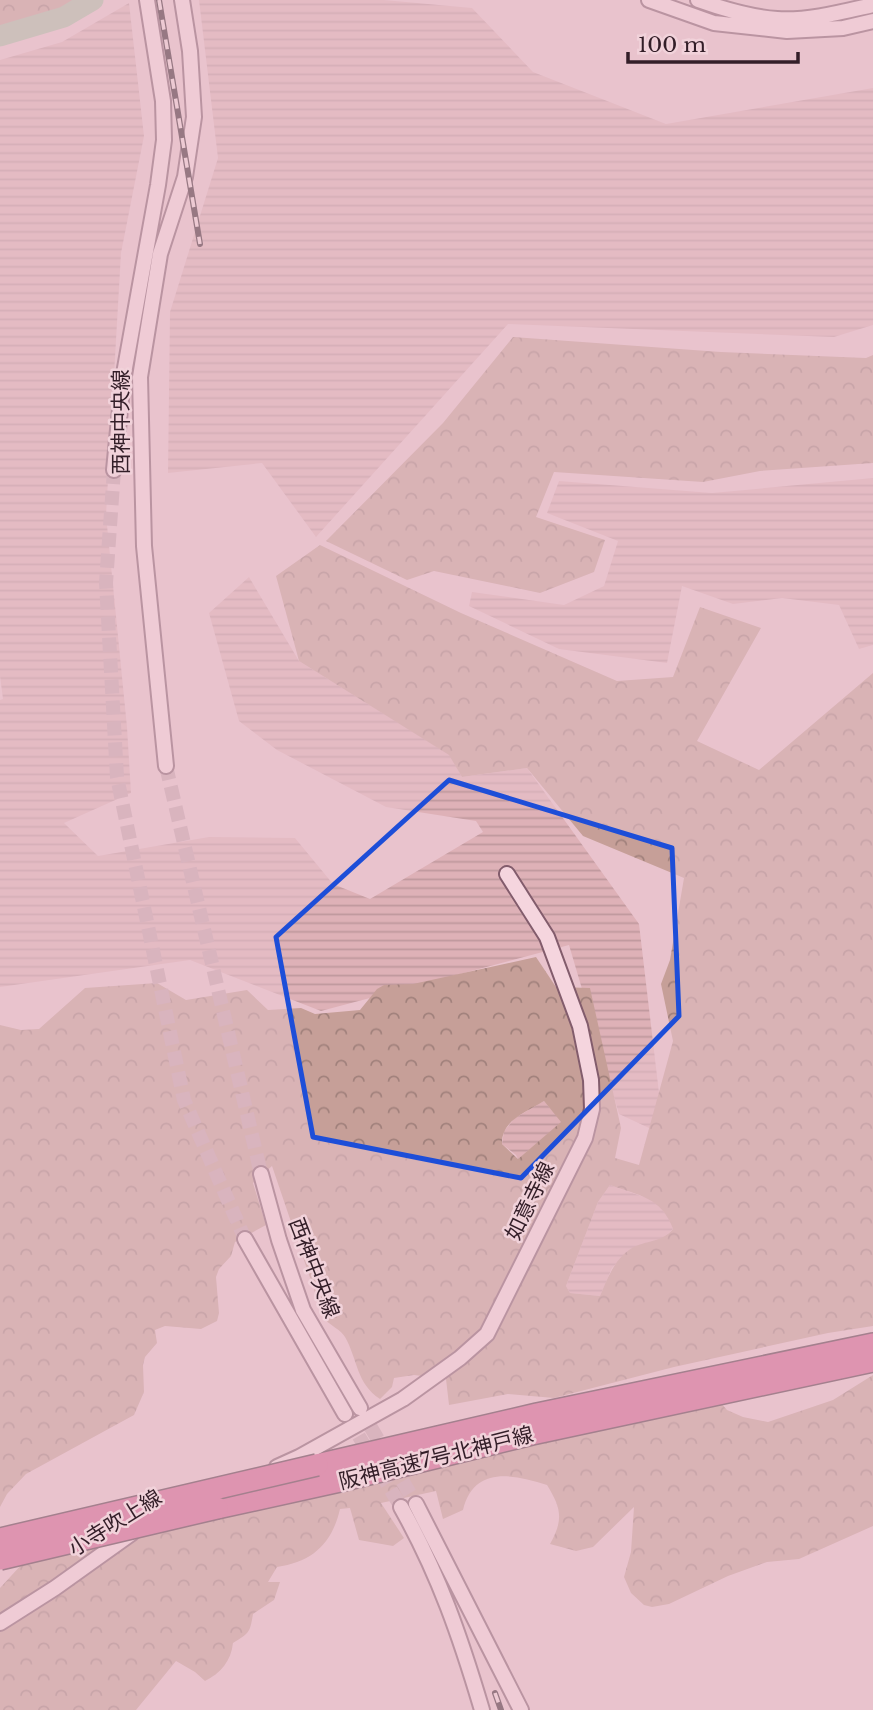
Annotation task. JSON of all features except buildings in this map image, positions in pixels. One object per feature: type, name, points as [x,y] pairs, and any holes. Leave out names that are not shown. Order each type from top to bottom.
[{"type":"highway","name":"阪神高速7号北神戸線","points":[[0,1539],[308,1461],[537,1414],[871,1353]]},
{"type":"highway","name":"阪神高速7号北神戸線","points":[[0,1559],[340,1481],[871,1353]]},
{"type":"street","name":"西神中央線","points":[[114,470],[123,379],[163,150],[164,118],[159,67],[148,0]]},
{"type":"street","name":"西神中央線","points":[[166,766],[144,546],[140,377],[160,254],[185,177],[194,117],[190,51],[182,0]]},
{"type":"street","points":[[649,0],[714,23],[787,31],[843,28],[873,21]]},
{"type":"street","points":[[698,0],[722,8],[778,19],[833,14],[873,5]]},
{"type":"street","name":"如意寺線","points":[[308,1461],[403,1399],[460,1358],[487,1334],[585,1138],[592,1109],[591,1080],[580,1026],[547,937],[507,874]]},
{"type":"street","name":"西神中央線","points":[[261,1174],[279,1240],[303,1310],[360,1408]]},
{"type":"street","name":"西神中央線","points":[[245,1239],[345,1414]]},
{"type":"street","name":"小寺吹上線","points":[[0,1623],[150,1521],[308,1461]]},
{"type":"street","points":[[416,1504],[523,1710]]},
{"type":"street","points":[[401,1507],[424,1548],[442,1589],[468,1664],[480,1710]]},
{"type":"highlighted area","points":[[449,780],[672,848],[679,1016],[521,1178],[313,1137],[276,937]]},
{"type":"shaded area","points":[[199,0],[384,0],[472,8],[533,72],[666,124],[873,88],[873,325],[834,337],[508,324],[316,537],[262,463],[168,473],[170,312],[218,158]]},
{"type":"shaded area","points":[[129,3],[144,136],[121,253],[106,515],[131,793],[64,823],[98,856],[209,837],[295,838],[333,884],[370,899],[483,832],[476,821],[386,807],[277,750],[239,721],[209,613],[249,577],[299,661],[450,755],[462,777],[527,768],[639,924],[664,1135],[619,1114],[569,945],[321,1011],[190,960],[0,987],[0,700],[3,699],[0,676],[0,60],[62,42]]},
{"type":"shaded area","points":[[873,478],[873,645],[859,649],[839,605],[782,598],[733,604],[682,586],[667,663],[559,649],[469,606],[472,592],[564,605],[604,586],[618,541],[547,513],[559,481],[712,493]]},
{"type":"shaded area","points":[[544,1101],[562,1122],[518,1159],[502,1144],[504,1131],[515,1118]]},
{"type":"shaded area","points":[[610,1185],[655,1201],[668,1217],[673,1229],[663,1238],[631,1249],[612,1268],[600,1296],[570,1293],[566,1286],[598,1202]]},
{"type":"green space","points":[[0,0],[82,0],[65,12],[0,30]]},
{"type":"green space","points":[[513,337],[721,352],[866,358],[873,355],[873,463],[760,471],[703,482],[554,472],[536,517],[605,540],[594,572],[540,593],[434,571],[407,580],[326,541],[443,423]]},
{"type":"green space","points":[[320,545],[461,613],[617,681],[673,677],[700,607],[761,628],[697,741],[759,770],[873,673],[873,1326],[828,1333],[674,1367],[554,1398],[508,1394],[449,1405],[446,1379],[414,1375],[394,1378],[392,1387],[380,1399],[366,1386],[345,1337],[324,1319],[272,1166],[253,1183],[266,1225],[235,1242],[231,1256],[219,1269],[216,1277],[219,1313],[217,1321],[201,1329],[165,1326],[155,1330],[157,1343],[145,1357],[144,1392],[134,1415],[26,1474],[7,1494],[0,1507],[0,1025],[21,1030],[39,1029],[85,988],[157,983],[186,1000],[247,990],[268,1010],[301,1008],[315,1014],[360,1010],[377,989],[384,985],[413,984],[536,957],[556,987],[590,988],[621,1128],[615,1158],[639,1165],[673,1041],[661,984],[670,960],[684,878],[583,836],[527,768],[462,777],[449,755],[299,661],[276,576]],"holes":[[[544,1101],[561,1122],[518,1159],[502,1144],[506,1129],[516,1118]],[[610,1185],[640,1195],[656,1204],[673,1229],[664,1237],[637,1245],[626,1252],[612,1269],[600,1296],[570,1293],[566,1286],[598,1202]]]},
{"type":"green space","points":[[873,1375],[873,1526],[799,1559],[767,1562],[728,1576],[669,1604],[652,1607],[644,1605],[631,1593],[624,1577],[631,1552],[634,1507],[593,1547],[576,1551],[550,1544],[559,1514],[547,1485],[521,1478],[496,1477],[476,1486],[468,1496],[463,1510],[443,1519],[436,1491],[381,1503],[404,1538],[393,1546],[359,1540],[350,1508],[340,1509],[332,1532],[319,1549],[300,1561],[277,1567],[268,1582],[280,1582],[274,1600],[253,1614],[250,1629],[233,1643],[224,1666],[205,1681],[176,1661],[136,1710],[0,1710],[0,1630],[133,1538],[366,1482],[721,1403],[727,1410],[743,1417],[768,1422],[833,1400]]},
{"type":"green space","points":[[105,1543],[0,1618],[0,1588],[22,1564]]},
{"type":"waterway","points":[[0,36],[64,17],[93,0]]},
{"type":"tunnel","points":[[114,470],[106,583],[117,777],[184,1100],[245,1239]]},
{"type":"tunnel","points":[[166,766],[261,1174]]},
{"type":"tunnel","points":[[360,1409],[416,1504]]},
{"type":"tunnel","points":[[348,1418],[401,1507]]},
{"type":"railway","points":[[159,0],[200,244]]},
{"type":"railway","points":[[495,1693],[501,1710]]}]
